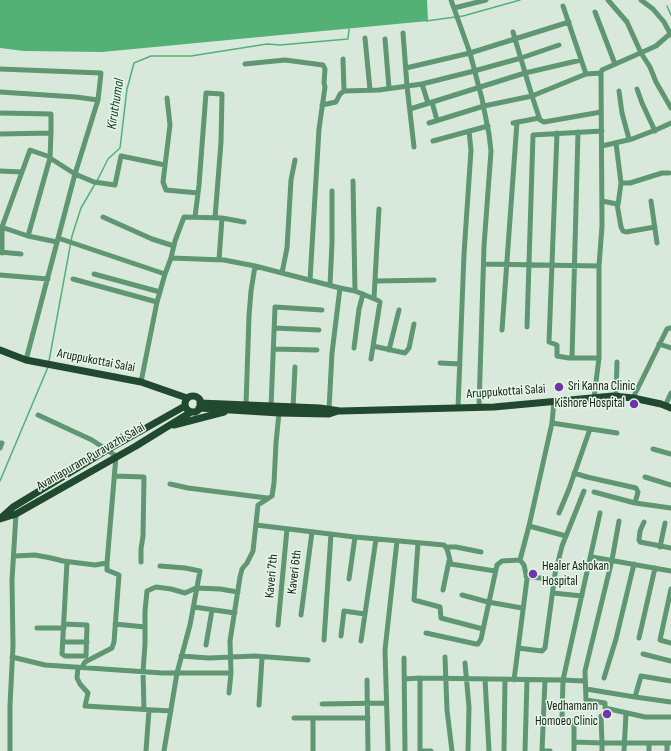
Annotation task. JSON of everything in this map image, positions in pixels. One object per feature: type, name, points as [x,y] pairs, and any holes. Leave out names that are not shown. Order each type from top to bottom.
[{"type":"main road","name":"Aruppukottai Salai","points":[[0,350],[26,360],[141,382],[176,394],[186,402]]},
{"type":"main road","points":[[175,411],[179,404],[176,394]]},
{"type":"main road","points":[[192,396],[196,397],[200,406],[196,411],[191,412],[187,409],[186,402],[192,396]]},
{"type":"main road","name":"Aruppukottai Salai","points":[[200,406],[246,405],[329,409],[340,411],[479,407],[616,396],[632,398],[668,407]]},
{"type":"main road","name":"Avaniapuram Puravazhi Salai","points":[[0,519],[13,506],[175,411],[186,402]]},
{"type":"main road","name":"Aruppukottai Salai","points":[[200,406],[279,413],[329,414],[340,411]]},
{"type":"main road","points":[[168,426],[232,410]]},
{"type":"main road","name":"Avaniapuram Puravazhi Salai","points":[[0,519],[16,514],[136,446],[191,412]]},
{"type":"street","points":[[451,0],[470,53],[478,88],[484,106],[488,126],[490,151],[480,339],[479,407]]},
{"type":"street","points":[[454,8],[486,0]]},
{"type":"street","points":[[608,0],[627,22],[641,53],[671,108]]},
{"type":"street","points":[[429,123],[484,106],[532,96],[586,74],[600,73],[602,70],[656,46],[671,34],[664,22],[641,0]]},
{"type":"street","points":[[563,6],[586,74]]},
{"type":"street","points":[[595,12],[615,64]]},
{"type":"street","points":[[406,68],[470,53],[569,22]]},
{"type":"street","points":[[513,32],[539,118],[542,122],[601,112]]},
{"type":"street","points":[[404,33],[407,86],[414,147]]},
{"type":"street","points":[[365,38],[370,90]]},
{"type":"street","points":[[385,39],[389,88]]},
{"type":"street","points":[[322,105],[336,102],[341,92],[344,91],[370,90],[422,84],[521,58],[559,45]]},
{"type":"street","points":[[343,59],[344,91]]},
{"type":"street","points":[[245,64],[285,60],[323,65],[325,69],[319,129],[310,280]]},
{"type":"street","points":[[410,109],[526,73],[581,60]]},
{"type":"street","points":[[0,69],[101,73],[98,100],[75,174],[26,360]]},
{"type":"street","points":[[594,398],[599,358],[599,266],[602,226],[602,131],[600,73]]},
{"type":"street","points":[[422,84],[438,120]]},
{"type":"street","points":[[637,89],[655,131]]},
{"type":"street","points":[[619,91],[622,113],[630,140]]},
{"type":"street","points":[[0,92],[76,97],[98,100]]},
{"type":"street","points":[[195,217],[206,93],[222,94],[221,142],[215,218]]},
{"type":"street","points":[[167,98],[170,125],[162,182],[166,190],[198,193]]},
{"type":"street","points":[[0,113],[51,114],[50,157],[28,236]]},
{"type":"street","points":[[502,330],[515,123],[539,118]]},
{"type":"street","points":[[602,146],[630,140],[655,131],[671,123]]},
{"type":"street","points":[[433,141],[488,126]]},
{"type":"street","points":[[458,408],[464,254],[471,150],[469,131]]},
{"type":"street","points":[[527,327],[533,135],[602,131]]},
{"type":"street","points":[[572,358],[578,132]]},
{"type":"street","points":[[0,134],[51,133]]},
{"type":"street","points":[[557,133],[549,342],[557,345],[557,356],[572,358],[599,358]]},
{"type":"street","points":[[616,143],[621,183],[618,205],[622,231],[626,232],[655,228]]},
{"type":"street","points":[[21,254],[1,252],[1,227],[30,150],[50,157],[75,174],[96,182],[115,185],[121,156],[165,165]]},
{"type":"street","points":[[282,273],[287,248],[291,180],[295,160]]},
{"type":"street","points":[[0,171],[22,172]]},
{"type":"street","points":[[621,183],[630,183],[662,173],[669,173]]},
{"type":"street","points":[[353,181],[355,291]]},
{"type":"street","points":[[330,285],[332,191]]},
{"type":"street","points":[[651,201],[657,243]]},
{"type":"street","points":[[602,202],[615,203],[618,205]]},
{"type":"street","points":[[374,298],[379,209]]},
{"type":"street","points":[[141,382],[157,302],[184,217],[222,218],[244,222]]},
{"type":"street","points":[[103,218],[152,239],[174,246]]},
{"type":"street","points":[[219,260],[222,218]]},
{"type":"street","points":[[1,227],[28,236],[70,241],[165,274]]},
{"type":"street","points":[[171,258],[219,260],[241,263],[355,291],[374,298],[379,301],[380,305],[371,359]]},
{"type":"street","points":[[484,264],[599,266]]},
{"type":"street","points":[[246,405],[249,316],[255,266]]},
{"type":"street","points":[[94,274],[160,292]]},
{"type":"street","points":[[0,275],[48,279]]},
{"type":"street","points":[[73,279],[157,302]]},
{"type":"street","points":[[376,281],[434,280]]},
{"type":"street","points":[[329,409],[332,353],[340,288]]},
{"type":"street","points":[[354,348],[359,309],[363,294]]},
{"type":"street","points":[[271,407],[275,307],[322,310]]},
{"type":"street","points":[[390,350],[399,310]]},
{"type":"street","points":[[373,346],[403,353],[407,352],[414,324]]},
{"type":"street","points":[[274,328],[319,330]]},
{"type":"street","points":[[632,398],[667,328],[671,328]]},
{"type":"street","points":[[659,344],[671,348]]},
{"type":"street","points":[[273,349],[316,350]]},
{"type":"street","points":[[616,362],[616,396]]},
{"type":"street","points":[[440,363],[460,364]]},
{"type":"street","points":[[293,408],[295,367]]},
{"type":"street","points":[[668,407],[671,393]]},
{"type":"street","points":[[520,560],[552,423],[554,401]]},
{"type":"street","points":[[229,693],[231,673],[230,641],[234,613],[242,569],[253,551],[258,505],[272,496],[279,413]]},
{"type":"street","points":[[38,415],[92,440],[116,456],[112,520],[107,563],[107,570],[119,575],[115,624],[112,648],[85,662],[80,667],[78,678],[80,684],[88,693],[85,706],[171,711]]},
{"type":"street","points":[[552,423],[617,433]]},
{"type":"street","points":[[559,513],[590,430]]},
{"type":"street","points":[[0,443],[2,443],[0,448]]},
{"type":"street","points":[[653,449],[671,454]]},
{"type":"street","points":[[574,473],[636,488],[638,492],[638,503]]},
{"type":"street","points":[[114,476],[144,477],[141,562]]},
{"type":"street","points":[[645,477],[671,486]]},
{"type":"street","points":[[170,484],[188,488],[267,498]]},
{"type":"street","points":[[518,648],[544,650],[546,645],[554,580],[562,546],[584,491]]},
{"type":"street","points":[[594,492],[638,503],[671,508]]},
{"type":"street","points":[[562,718],[563,680],[592,556],[600,513]]},
{"type":"street","points":[[10,751],[12,580],[16,514]]},
{"type":"street","points":[[619,521],[612,560],[585,672],[584,681],[586,700],[605,703],[605,708],[626,713],[646,717],[671,717]]},
{"type":"street","points":[[644,522],[640,531],[640,542],[671,548]]},
{"type":"street","points":[[660,547],[665,523]]},
{"type":"street","points":[[256,525],[355,537],[444,545],[446,547],[456,547],[481,552]]},
{"type":"street","points":[[529,526],[566,536]]},
{"type":"street","name":"Kaveri 7th","points":[[278,625],[287,528]]},
{"type":"street","name":"Kaveri 6th","points":[[301,615],[312,532]]},
{"type":"street","points":[[324,640],[331,534]]},
{"type":"street","points":[[349,579],[355,537]]},
{"type":"street","points":[[361,641],[376,539]]},
{"type":"street","points":[[388,751],[384,650],[397,541]]},
{"type":"street","points":[[418,543],[414,600],[440,606],[441,618],[483,629]]},
{"type":"street","points":[[443,590],[449,561],[446,547]]},
{"type":"street","points":[[14,556],[34,555],[67,562],[94,565],[107,563]]},
{"type":"street","points":[[592,556],[671,571]]},
{"type":"street","points":[[426,633],[476,644],[480,642],[495,571],[499,562],[520,560]]},
{"type":"street","points":[[514,680],[526,576],[524,565],[520,560]]},
{"type":"street","points":[[449,561],[452,565],[495,571]]},
{"type":"street","points":[[37,628],[64,626],[88,624],[86,656],[65,656],[62,654],[64,626],[67,562]]},
{"type":"street","points":[[604,678],[616,640],[634,564]]},
{"type":"street","points":[[160,566],[200,571],[194,607],[177,673],[164,751]]},
{"type":"street","points":[[639,638],[655,568]]},
{"type":"street","points":[[526,576],[554,580]]},
{"type":"street","points":[[146,751],[146,710],[143,672],[147,591],[156,587],[185,593],[196,588],[220,589],[238,592]]},
{"type":"street","points":[[671,589],[660,640],[671,643]]},
{"type":"street","points":[[553,593],[582,596]]},
{"type":"street","points":[[462,595],[488,602],[522,608]]},
{"type":"street","points":[[194,607],[234,613]]},
{"type":"street","points":[[206,645],[212,610]]},
{"type":"street","points":[[341,636],[344,611],[365,614]]},
{"type":"street","points":[[115,624],[145,627]]},
{"type":"street","points":[[63,642],[87,642]]},
{"type":"street","points":[[643,654],[671,661]]},
{"type":"street","points":[[181,656],[209,658],[255,656],[262,658],[308,660]]},
{"type":"street","points":[[12,657],[45,665],[143,672],[231,673]]},
{"type":"street","points":[[445,657],[447,710],[452,751]]},
{"type":"street","points":[[259,705],[262,658]]},
{"type":"street","points":[[404,658],[405,751]]},
{"type":"street","points":[[465,663],[468,707],[468,751]]},
{"type":"street","points":[[635,696],[641,676],[671,682]]},
{"type":"street","points":[[420,678],[421,751],[431,751]]},
{"type":"street","points":[[404,679],[446,678],[584,681]]},
{"type":"street","points":[[485,679],[488,751]]},
{"type":"street","points":[[504,751],[505,679]]},
{"type":"street","points":[[367,680],[368,751]]},
{"type":"street","points":[[525,751],[527,680]]},
{"type":"street","points":[[544,680],[542,751],[550,751]]},
{"type":"street","points":[[586,689],[671,702]]},
{"type":"street","points":[[322,704],[386,703]]},
{"type":"street","points":[[624,751],[626,713]]},
{"type":"street","points":[[601,716],[602,751]]},
{"type":"street","points":[[294,718],[368,718]]},
{"type":"street","points":[[313,718],[313,751]]},
{"type":"street","points":[[574,720],[574,751]]},
{"type":"street","points":[[574,742],[669,743],[667,751]]},
{"type":"street","points":[[649,743],[649,751]]},
{"type":"shaded area","points":[[0,0],[427,0],[428,21],[102,52],[24,51],[0,48]]},
{"type":"waterway","name":"Kiruthumal","points":[[426,21],[463,16],[520,0]]},
{"type":"waterway","name":"Kiruthumal","points":[[667,6],[671,15]]},
{"type":"waterway","name":"Kiruthumal","points":[[97,181],[108,159],[120,148],[127,89],[134,63],[151,56],[191,56],[267,44],[280,45],[348,39],[349,29]]},
{"type":"waterway","name":"Kiruthumal","points":[[49,361],[72,236],[81,208],[95,184]]},
{"type":"waterway","name":"Kiruthumal","points":[[0,481],[48,367]]},
{"type":"place","name":"Sri Kanna Clinic","points":[[559,387]]},
{"type":"place","name":"Kishore Hospital","points":[[634,404]]},
{"type":"place","name":"Healer Ashokan Hospital","points":[[533,574]]},
{"type":"place","name":"Vedhamann Homoeo Clinic","points":[[607,714]]}]
